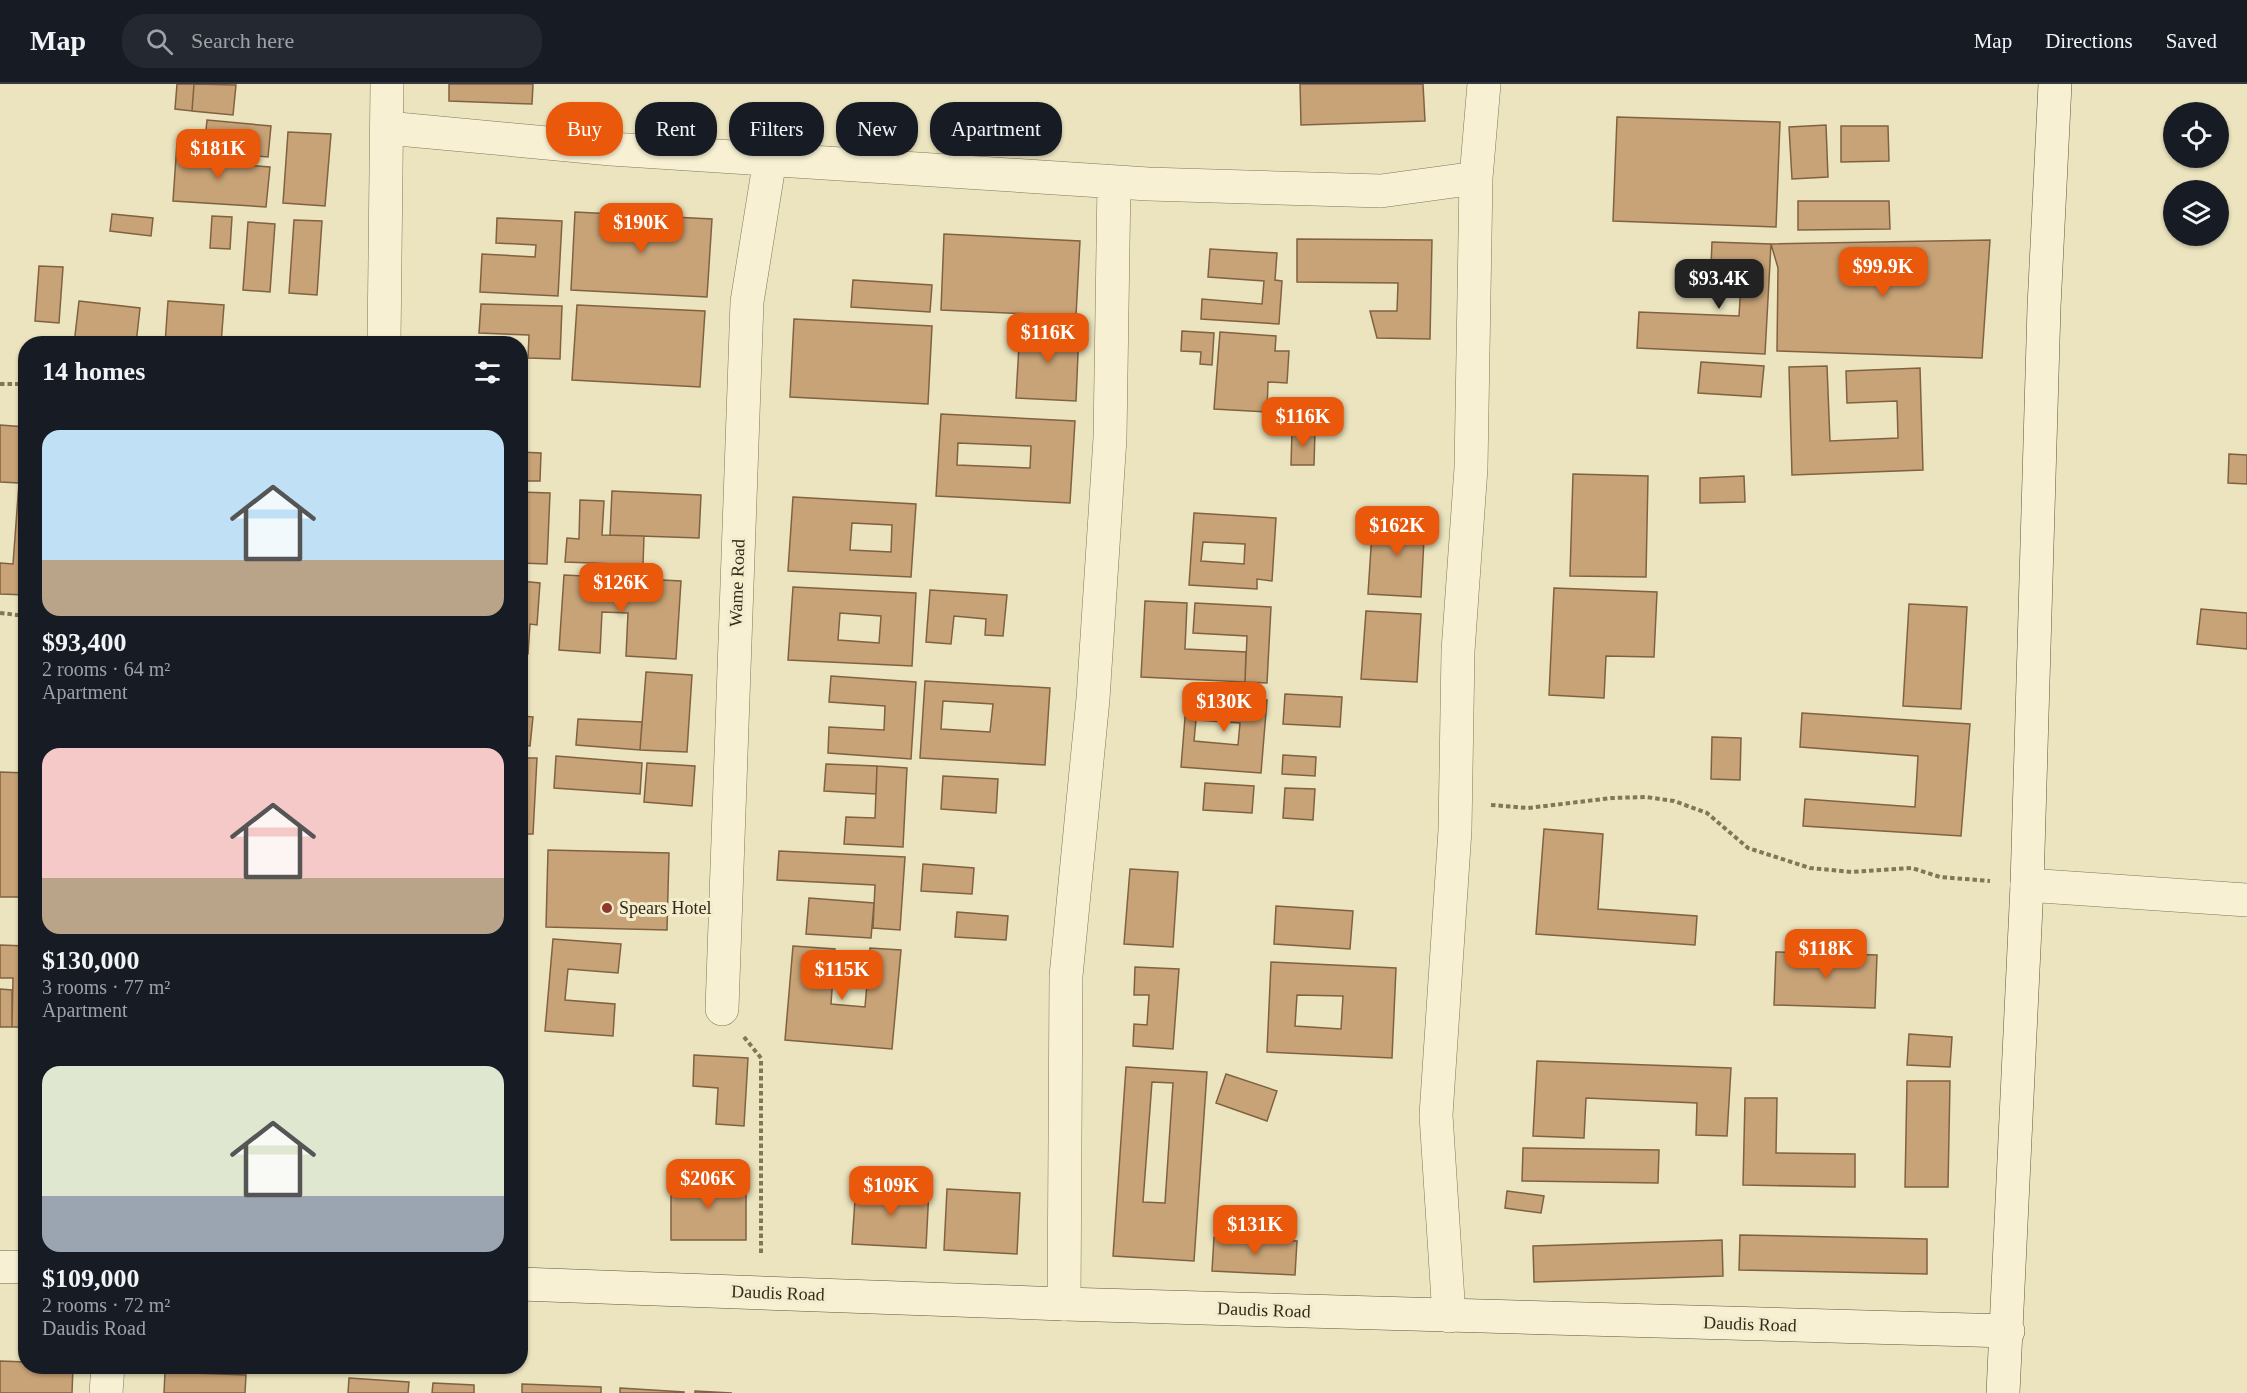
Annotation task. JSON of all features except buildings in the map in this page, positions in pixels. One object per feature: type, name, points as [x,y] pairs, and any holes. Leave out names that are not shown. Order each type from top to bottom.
[{"type":"street","points":[[384,336],[387,84]]},
{"type":"street","points":[[1449,1316],[1436,1115],[1456,802],[1458,651],[1471,468],[1476,178],[1484,84]]},
{"type":"street","points":[[2003,1393],[2008,1331],[2027,885],[2044,307],[2055,84]]},
{"type":"street","points":[[387,128],[611,149],[1114,182],[1381,191],[1476,178]]},
{"type":"street","name":"Wame Road","points":[[723,1010],[747,302],[770,159]]},
{"type":"street","points":[[1064,1304],[1066,976],[1093,699],[1110,438],[1114,182]]},
{"type":"street","points":[[2027,885],[2247,900]]},
{"type":"street","points":[[0,1267],[18,1267]]},
{"type":"street","name":"Daudis Road","points":[[528,1284],[1064,1304],[2008,1331]]},
{"type":"street","points":[[106,1393],[107,1374]]},
{"type":"path","points":[[0,384],[18,384]]},
{"type":"path","points":[[0,613],[18,615]]},
{"type":"path","points":[[1456,802],[1528,808],[1612,798],[1646,797],[1674,801],[1707,813],[1748,848],[1810,868],[1852,872],[1912,868],[1940,877],[2027,885]]},
{"type":"path","points":[[723,1010],[761,1058],[761,1292]]},
{"type":"place","name":"Spears Hotel","points":[[607,908]]}]
